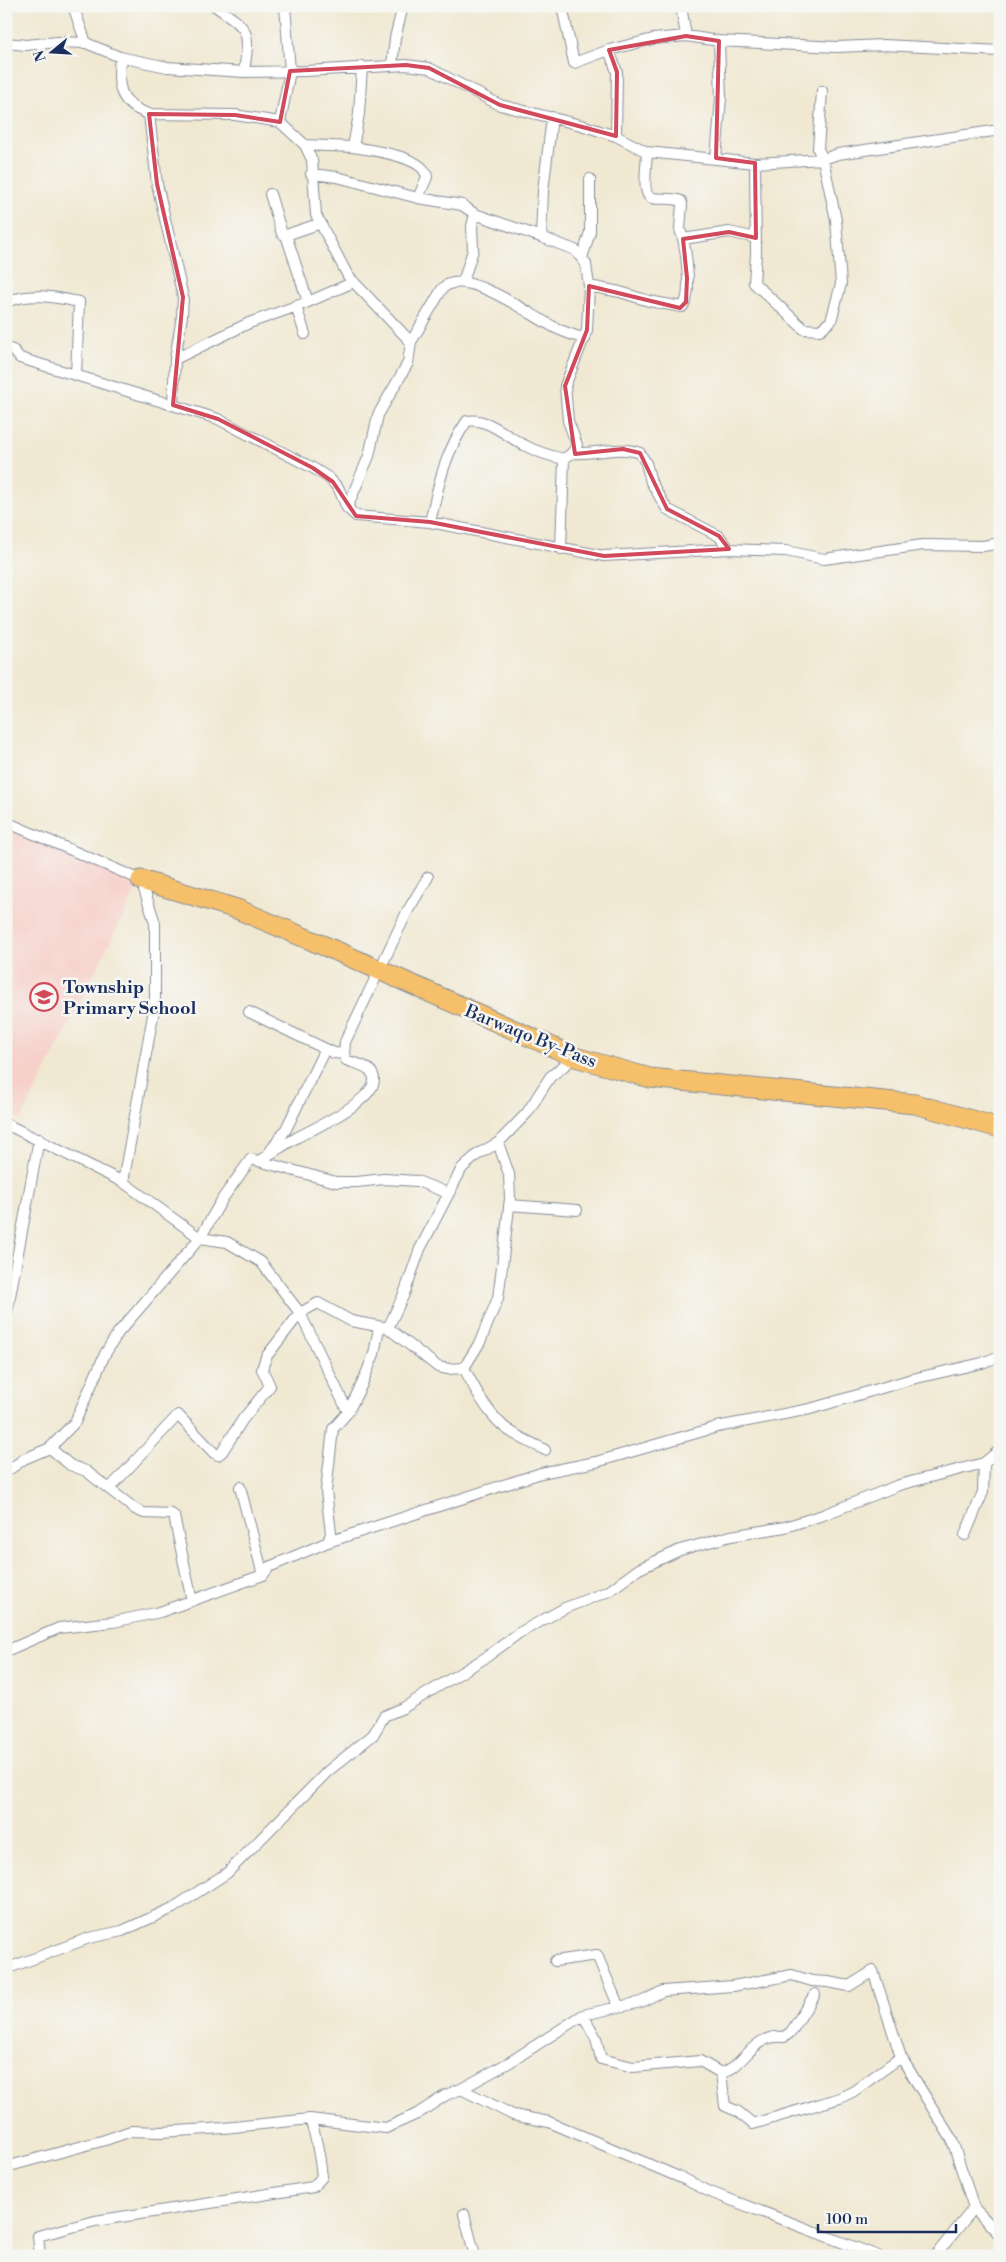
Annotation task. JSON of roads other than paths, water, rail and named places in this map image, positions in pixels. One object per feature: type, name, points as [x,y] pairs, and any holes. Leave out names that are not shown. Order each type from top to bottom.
[{"type":"highway","name":"Barwaqo By-Pass","points":[[141,880],[237,909],[575,1057],[650,1078],[915,1104],[1000,1128]]},
{"type":"street","points":[[73,6],[86,43]]},
{"type":"street","points":[[215,6],[236,20],[246,31],[248,42],[244,72]]},
{"type":"street","points":[[280,122],[290,71],[286,6]]},
{"type":"street","points":[[392,65],[395,38],[403,6]]},
{"type":"street","points":[[562,6],[574,63],[609,50],[653,39],[686,36],[719,41],[837,47],[884,45],[1000,51]]},
{"type":"street","points":[[681,6],[686,36]]},
{"type":"street","points":[[716,158],[721,98],[719,41]]},
{"type":"street","points":[[6,43],[26,45],[58,42],[86,43],[120,57],[167,67],[244,72],[392,65],[429,68],[500,105],[552,117],[616,136],[647,152],[755,163],[823,159],[838,154],[1000,130]]},
{"type":"street","points":[[609,50],[617,72],[616,136]]},
{"type":"street","points":[[120,57],[118,80],[121,91],[134,108],[149,114],[235,116],[280,122],[305,145],[312,160],[311,174],[315,210],[348,276],[411,342]]},
{"type":"street","points":[[353,147],[360,114],[362,66]]},
{"type":"street","points":[[755,163],[756,238],[754,282],[804,329],[820,330],[831,321],[840,284],[836,220],[823,159],[818,149],[822,91]]},
{"type":"street","points":[[149,114],[158,192],[183,297],[175,359],[173,405]]},
{"type":"street","points":[[542,237],[544,191],[552,117]]},
{"type":"street","points":[[305,145],[353,147],[394,154],[422,168],[426,177],[418,198]]},
{"type":"street","points":[[589,286],[680,308],[686,302],[688,273],[680,229],[682,204],[680,201],[647,196],[647,152]]},
{"type":"street","points":[[311,174],[337,177],[418,198],[462,205],[475,214],[564,244],[575,250],[586,264],[589,286],[587,330],[565,386],[568,421],[576,445],[568,456],[560,549]]},
{"type":"street","points":[[582,258],[590,232],[590,179]]},
{"type":"street","points":[[270,194],[282,234],[286,235],[308,302]]},
{"type":"street","points":[[464,282],[473,250],[472,226],[475,214]]},
{"type":"street","points":[[286,235],[321,223]]},
{"type":"street","points":[[683,239],[729,232],[756,238]]},
{"type":"street","points":[[175,359],[249,323],[308,302],[354,282]]},
{"type":"street","points":[[347,508],[370,456],[378,415],[408,364],[411,342],[444,286],[450,283],[464,282],[512,301],[552,327],[585,339]]},
{"type":"street","points":[[6,302],[19,296],[48,295],[79,302],[76,375]]},
{"type":"street","points":[[296,306],[305,334]]},
{"type":"street","points":[[6,348],[13,350],[20,358],[218,418],[313,468],[328,478],[339,489],[347,508],[356,516],[430,522],[560,549],[604,556],[729,549],[786,551],[824,559],[923,545],[983,546],[1000,543]]},
{"type":"street","points":[[430,522],[443,467],[454,440],[467,421],[472,420],[492,426],[522,445],[542,453],[568,456],[623,449],[640,453],[646,463],[651,482],[667,509],[719,536],[729,549]]},
{"type":"street","points":[[6,822],[141,880],[156,922],[155,1004],[123,1182]]},
{"type":"street","points":[[6,1472],[24,1460],[50,1448],[75,1422],[105,1354],[118,1333],[200,1238],[223,1198],[251,1159],[263,1158],[348,1110],[369,1091],[374,1083],[373,1074],[365,1066],[346,1060],[344,1054],[345,1042],[407,912],[428,878]]},
{"type":"street","points":[[249,1012],[334,1053],[344,1054]]},
{"type":"street","points":[[263,1158],[286,1129],[325,1048]]},
{"type":"street","points":[[328,1542],[331,1533],[326,1491],[333,1430],[348,1412],[362,1384],[384,1328],[404,1294],[420,1249],[448,1193],[462,1168],[478,1154],[498,1143],[526,1113],[550,1077],[575,1057]]},
{"type":"street","points":[[6,1124],[39,1138],[123,1182],[200,1238],[227,1242],[261,1262],[300,1313],[348,1412]]},
{"type":"street","points":[[6,1318],[39,1138]]},
{"type":"street","points":[[464,1368],[480,1342],[498,1298],[509,1205],[509,1174],[498,1143]]},
{"type":"street","points":[[263,1158],[302,1174],[336,1182],[384,1179],[417,1181],[448,1193]]},
{"type":"street","points":[[509,1205],[577,1210]]},
{"type":"street","points":[[110,1488],[178,1415],[214,1453],[218,1455],[222,1452],[243,1418],[270,1386],[262,1369],[266,1357],[300,1313],[318,1303],[340,1317],[384,1328],[438,1367],[448,1369],[464,1368]]},
{"type":"street","points":[[6,1651],[59,1628],[113,1622],[160,1612],[262,1574],[269,1567],[328,1542],[541,1473],[596,1462],[717,1427],[810,1409],[912,1378],[982,1363],[1000,1356]]},
{"type":"street","points":[[464,1368],[477,1393],[500,1424],[512,1433],[545,1450]]},
{"type":"street","points":[[50,1448],[70,1465],[86,1471],[110,1488],[135,1509],[144,1513],[172,1514],[174,1516],[192,1601]]},
{"type":"street","points":[[6,1969],[89,1938],[122,1931],[173,1908],[227,1873],[328,1771],[373,1735],[384,1716],[404,1708],[485,1658],[519,1633],[565,1608],[609,1591],[639,1569],[680,1550],[731,1536],[785,1527],[823,1515],[899,1485],[984,1463],[1000,1450]]},
{"type":"street","points":[[965,1534],[983,1492],[984,1463]]},
{"type":"street","points":[[240,1488],[262,1574]]},
{"type":"street","points":[[555,1961],[597,1955],[618,2006]]},
{"type":"street","points":[[6,2167],[132,2131],[162,2132],[224,2128],[310,2119],[386,2128],[416,2114],[446,2095],[461,2089],[510,2062],[583,2015],[641,2002],[663,1991],[733,1986],[792,1975],[812,1981],[849,1986],[873,1971],[901,2057],[952,2140],[974,2208],[1000,2235]]},
{"type":"street","points":[[583,2015],[596,2038],[601,2059],[633,2067],[700,2061],[721,2073],[730,2070],[753,2046],[777,2036],[784,2037],[791,2032],[815,1994]]},
{"type":"street","points":[[721,2073],[725,2106],[737,2111],[753,2124],[840,2098],[854,2091],[901,2057]]},
{"type":"street","points":[[461,2089],[513,2114],[549,2122],[710,2192],[878,2256]]},
{"type":"street","points":[[40,2256],[38,2236],[95,2221],[313,2187],[322,2177],[316,2136],[310,2119]]},
{"type":"street","points":[[935,2256],[974,2208]]},
{"type":"street","points":[[464,2214],[475,2256]]},
{"type":"place","name":"Township Primary School","points":[[44,997]]}]
